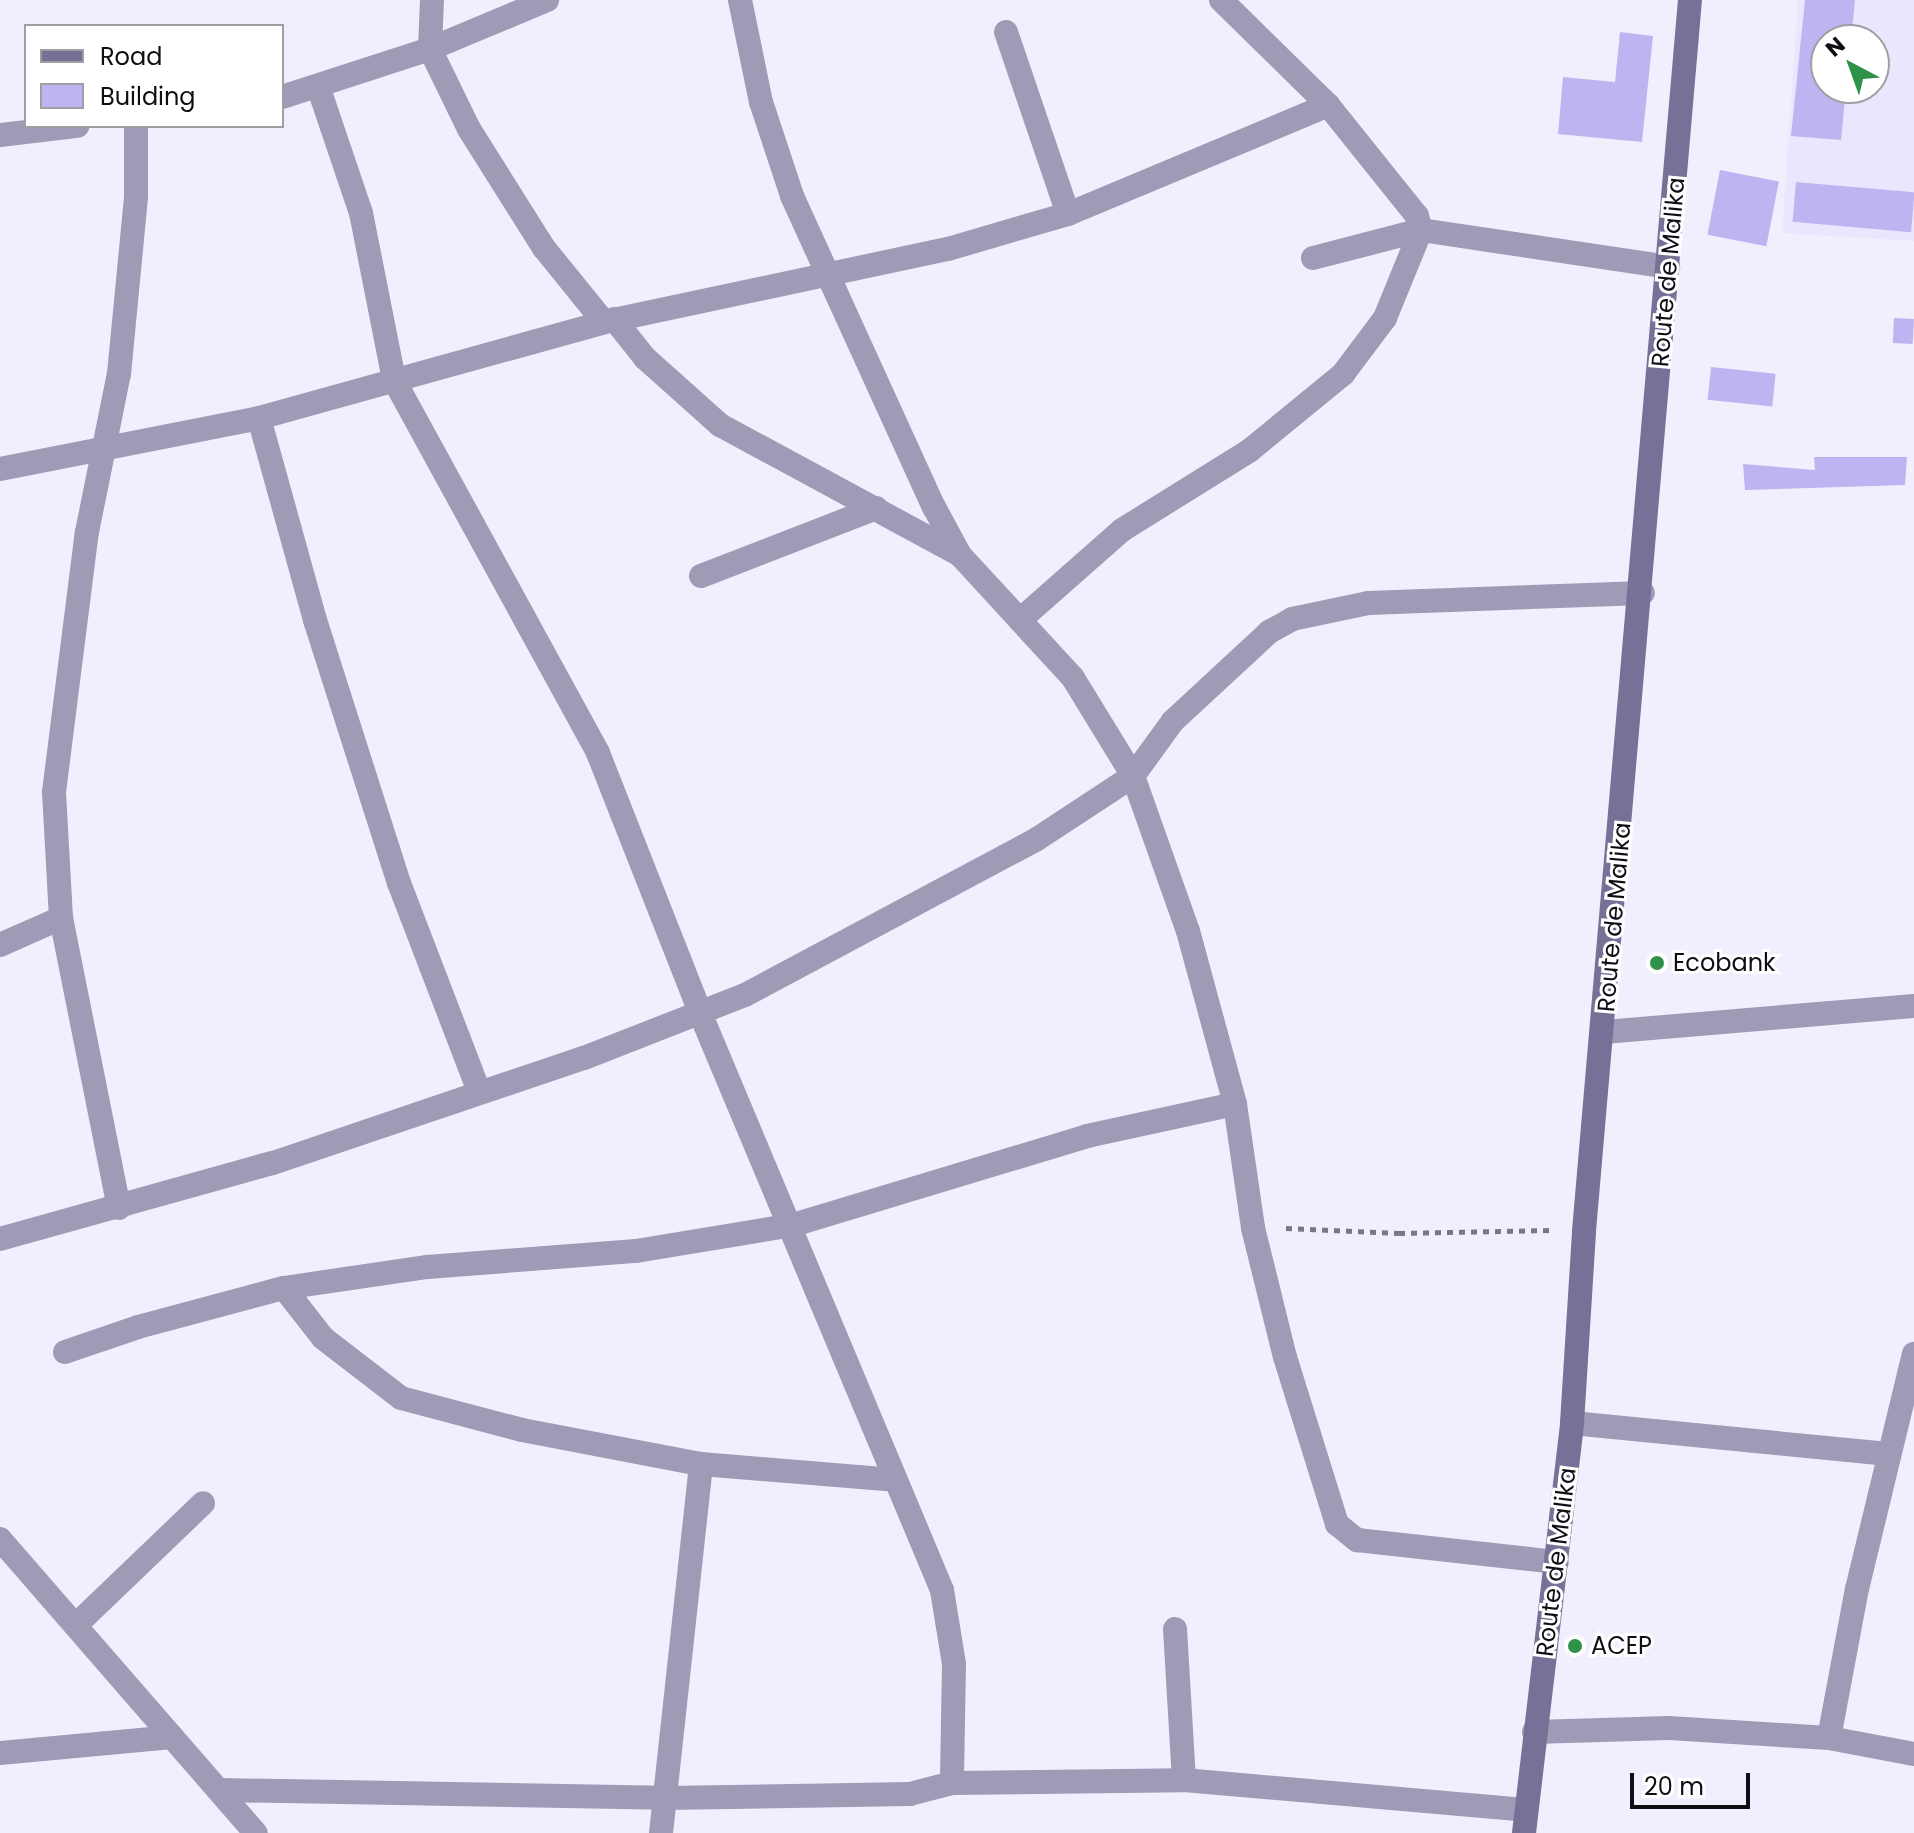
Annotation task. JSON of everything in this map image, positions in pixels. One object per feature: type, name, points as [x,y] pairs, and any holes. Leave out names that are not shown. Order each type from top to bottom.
[{"type":"main road","name":"Route de Malika","points":[[1525,1822],[1572,1423],[1584,1231],[1643,593],[1690,0]]},
{"type":"street","points":[[432,0],[430,49],[493,172],[609,321],[720,425],[960,555]]},
{"type":"street","points":[[284,97],[319,89],[430,49],[547,0]]},
{"type":"street","points":[[740,0],[772,141],[828,277],[960,555],[1073,678],[1133,776],[1188,931],[1235,1104],[1253,1228],[1285,1357],[1337,1524],[1357,1540],[1557,1562]]},
{"type":"street","points":[[1020,620],[1122,530],[1249,451],[1343,374],[1385,318],[1421,230],[1417,216],[1328,105],[1221,0]]},
{"type":"street","points":[[1006,32],[1068,214]]},
{"type":"street","points":[[319,89],[361,213],[394,380],[598,753],[701,1015],[793,1225],[894,1480],[942,1590],[954,1664],[952,1783]]},
{"type":"street","points":[[0,469],[106,451],[259,418],[609,321],[828,277],[1068,214],[1328,105]]},
{"type":"street","points":[[0,135],[60,128]]},
{"type":"street","points":[[119,1208],[61,918],[54,792],[87,532],[106,451],[132,237],[136,128]]},
{"type":"street","points":[[1313,258],[1421,230],[1668,267]]},
{"type":"street","points":[[259,418],[315,620],[399,883],[479,1091]]},
{"type":"street","points":[[701,576],[876,508]]},
{"type":"street","points":[[0,1239],[273,1163],[701,1015],[818,960],[1011,853],[1133,776],[1173,721],[1249,649],[1292,619],[1368,603],[1643,593]]},
{"type":"street","points":[[0,945],[61,918]]},
{"type":"street","points":[[1604,1032],[1914,1006]]},
{"type":"street","points":[[65,1352],[151,1323],[284,1288],[427,1267],[636,1251],[793,1225],[1087,1136],[1235,1104]]},
{"type":"street","points":[[284,1288],[329,1344],[401,1398],[522,1430],[701,1464],[894,1480]]},
{"type":"street","points":[[1829,1738],[1888,1454],[1913,1365]]},
{"type":"street","points":[[1572,1423],[1888,1454]]},
{"type":"street","points":[[661,1833],[701,1464]]},
{"type":"street","points":[[76,1625],[203,1503]]},
{"type":"street","points":[[0,1539],[256,1833]]},
{"type":"street","points":[[1175,1629],[1184,1780]]},
{"type":"street","points":[[1534,1732],[1669,1728],[1829,1738],[1914,1754]]},
{"type":"street","points":[[0,1753],[172,1737]]},
{"type":"street","points":[[220,1790],[663,1798],[910,1794],[952,1783],[1184,1780],[1525,1822]]},
{"type":"path","points":[[1253,1228],[1584,1231]]},
{"type":"shaded area","points":[[1798,0],[1914,0],[1914,241],[1782,233]]},
{"type":"building","points":[[1805,0],[1855,0],[1853,24],[1810,24],[1810,104],[1844,104],[1841,140],[1791,136]]},
{"type":"building","points":[[1620,32],[1653,36],[1642,142],[1558,134],[1563,77],[1615,82]]},
{"type":"building","points":[[1720,170],[1779,181],[1766,246],[1707,235]]},
{"type":"building","points":[[1796,182],[1914,192],[1911,232],[1793,222]]},
{"type":"building","points":[[1894,318],[1914,319],[1913,344],[1893,343]]},
{"type":"building","points":[[1711,367],[1776,374],[1772,407],[1708,400]]},
{"type":"building","points":[[1814,457],[1907,457],[1905,485],[1745,490],[1743,464],[1815,470]]},
{"type":"place","name":"Ecobank","points":[[1657,963]]},
{"type":"place","name":"ACEP","points":[[1575,1646]]}]
